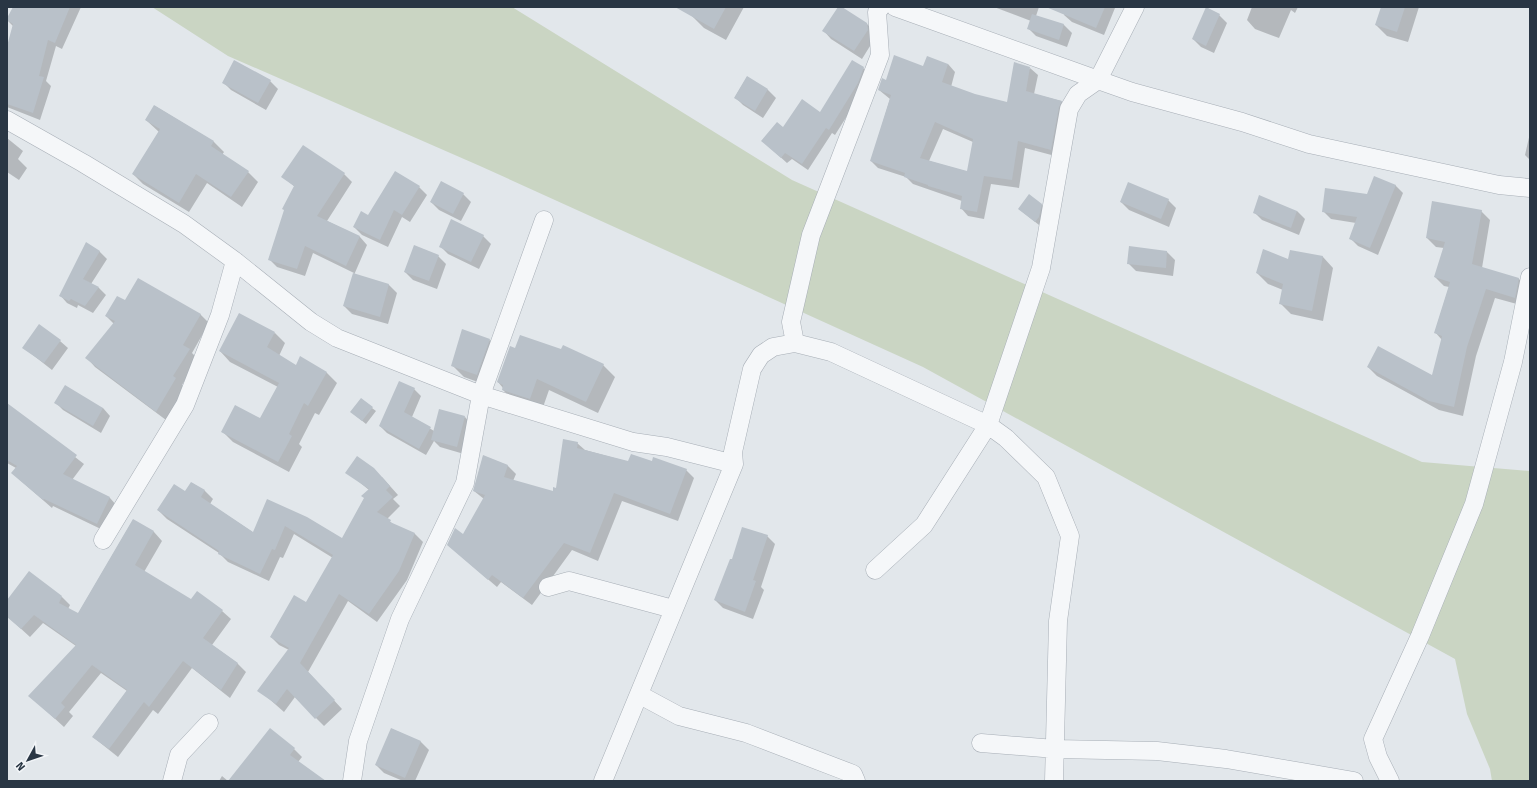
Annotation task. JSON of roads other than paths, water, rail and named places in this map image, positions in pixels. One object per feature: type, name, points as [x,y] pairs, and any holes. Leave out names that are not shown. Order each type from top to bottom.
[{"type":"street","points":[[795,344],[791,322],[811,235],[880,55],[877,12],[880,7]]},
{"type":"street","points":[[895,7],[1132,92],[1242,122],[1309,144],[1499,185],[1530,188]]},
{"type":"street","points":[[875,570],[924,525],[988,425],[1041,268],[1069,109],[1078,94],[1098,80],[1135,7]]},
{"type":"street","points":[[7,120],[83,163],[184,224],[235,261],[311,322],[337,338],[481,395],[633,442],[667,447],[734,464]]},
{"type":"street","points":[[352,781],[358,741],[400,619],[465,483],[481,395],[544,220]]},
{"type":"street","points":[[103,540],[185,405],[220,315],[235,261]]},
{"type":"street","points":[[1390,781],[1378,757],[1373,739],[1420,636],[1474,504],[1513,362],[1530,277]]},
{"type":"street","points":[[603,781],[640,695],[673,609],[734,464],[733,452],[752,370],[761,355],[773,347],[795,344],[831,352],[988,425],[1006,438],[1046,477],[1070,536],[1058,621],[1054,781]]},
{"type":"street","points":[[548,587],[569,581],[673,609]]},
{"type":"street","points":[[640,695],[679,716],[746,733],[853,774],[856,781]]},
{"type":"street","points":[[172,781],[179,755],[209,723]]},
{"type":"street","points":[[981,743],[1055,749],[1157,751],[1226,759],[1354,781]]}]
